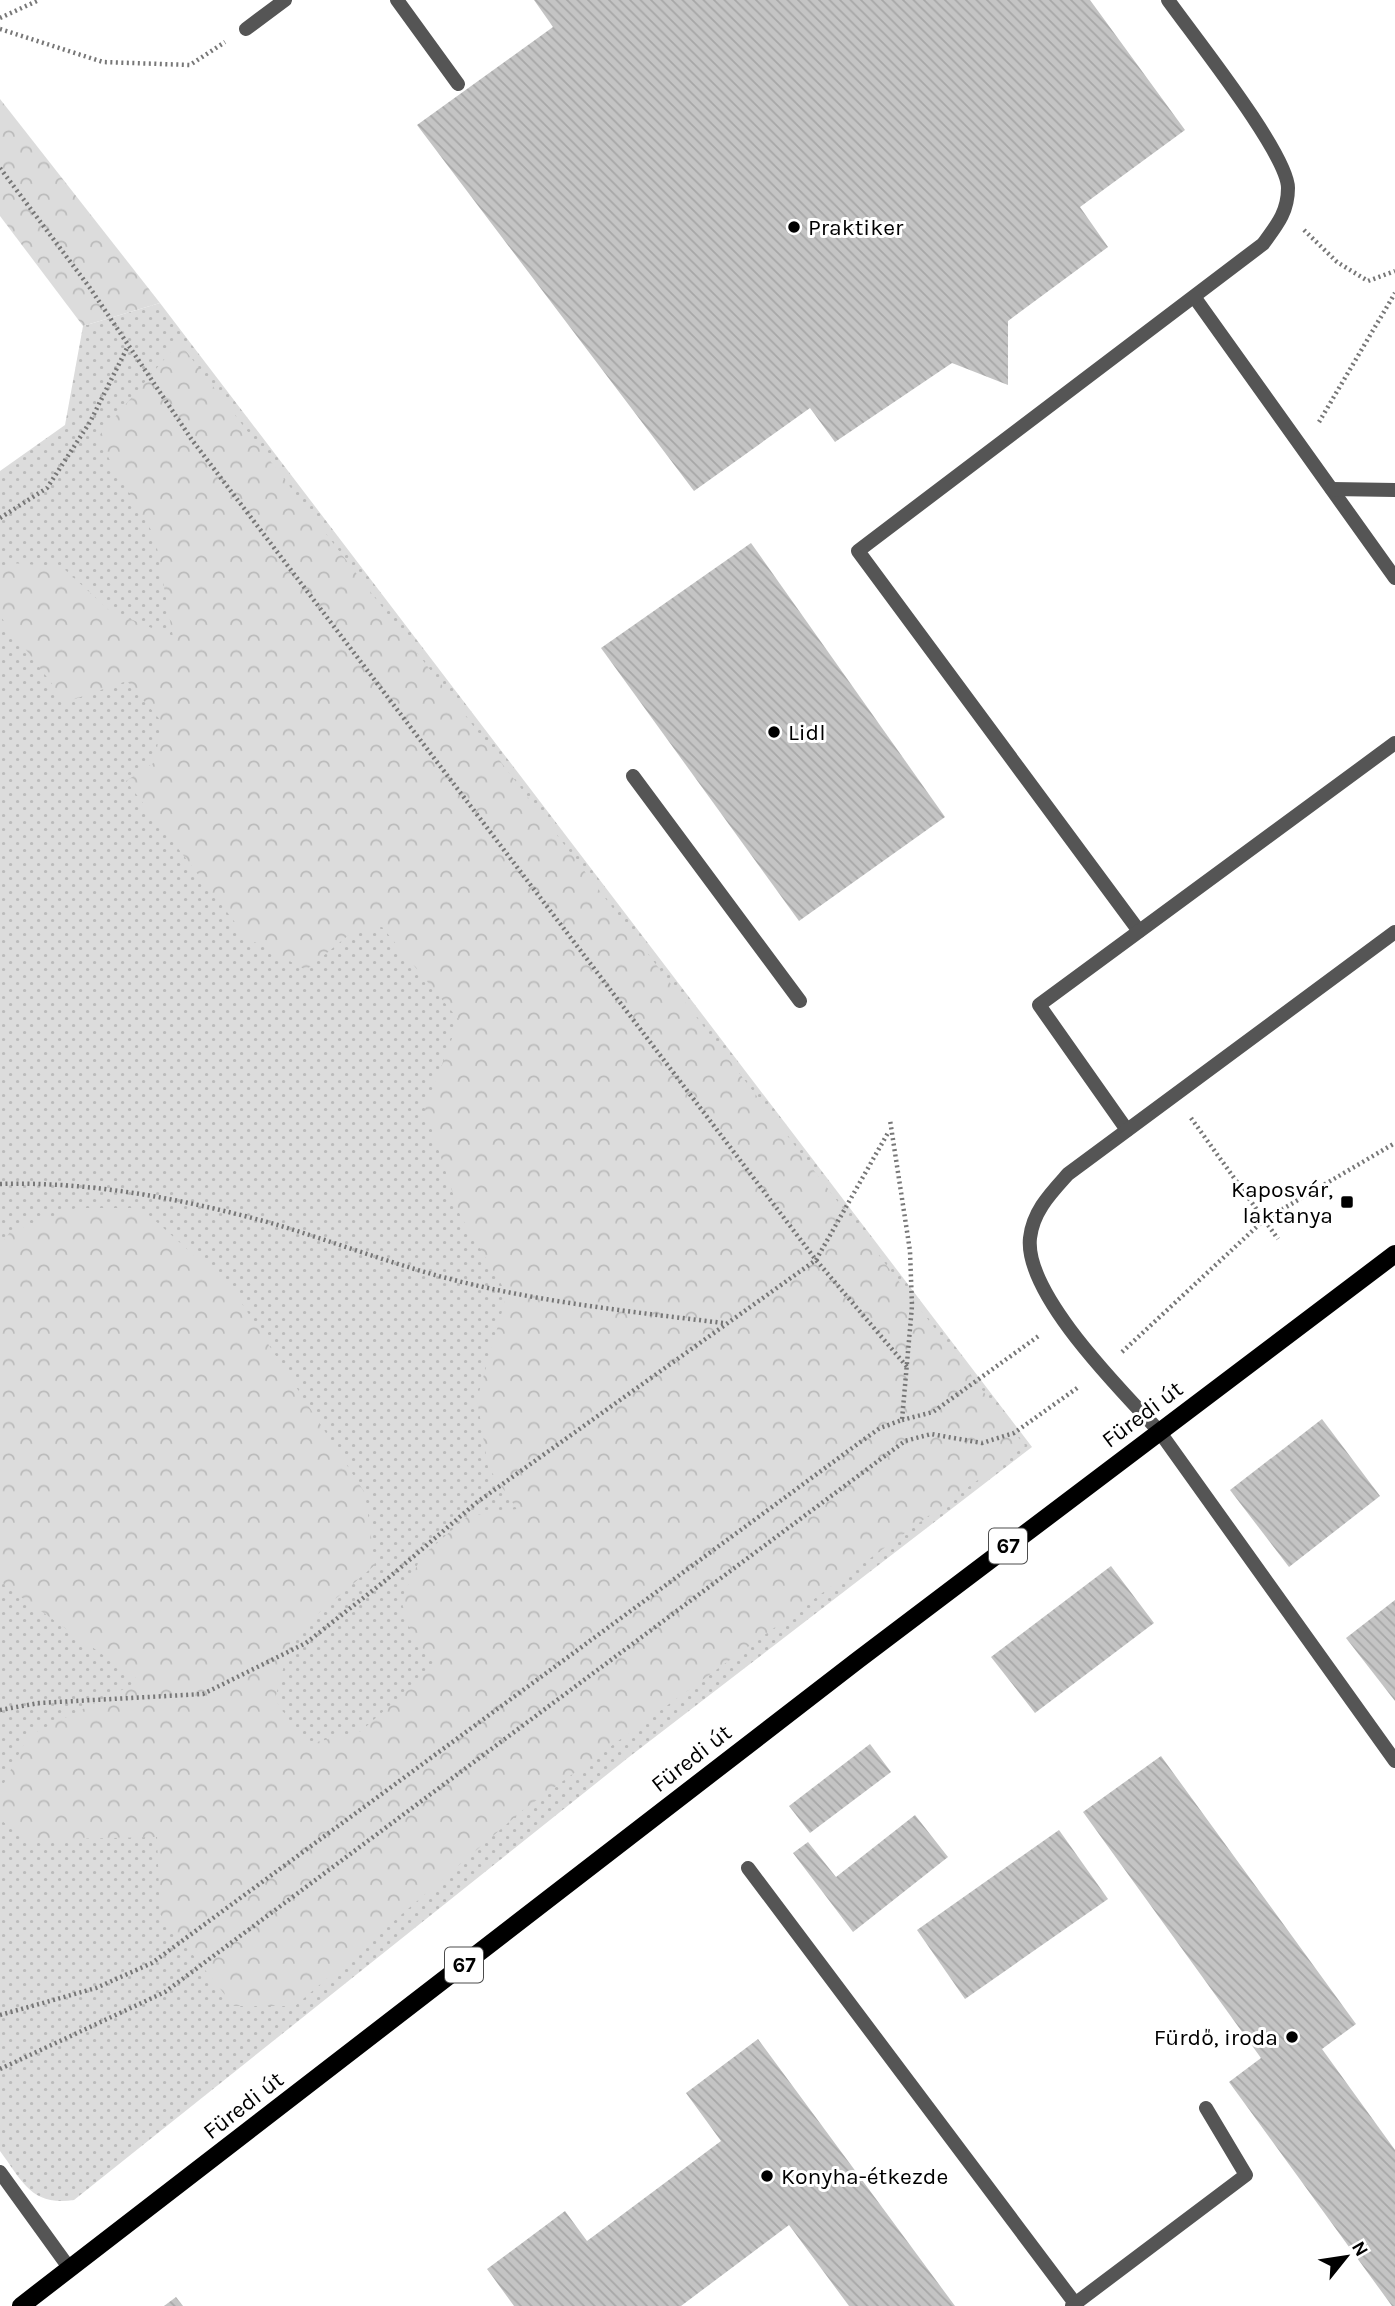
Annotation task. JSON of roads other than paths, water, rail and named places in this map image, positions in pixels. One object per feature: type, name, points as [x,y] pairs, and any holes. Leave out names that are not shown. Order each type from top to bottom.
[{"type":"main road","name":"Füredi út","points":[[21,2306],[858,1660],[1395,1254]]},
{"type":"street","points":[[246,29],[285,0]]},
{"type":"street","points":[[397,0],[458,84]]},
{"type":"street","points":[[1139,931],[858,551],[1195,298],[1263,244],[1286,213],[1288,184],[1277,152],[1168,0]]},
{"type":"street","points":[[1195,298],[1395,578]]},
{"type":"street","points":[[1332,489],[1395,490]]},
{"type":"street","points":[[1127,1130],[1039,1005],[1395,744]]},
{"type":"street","points":[[633,776],[800,1001]]},
{"type":"street","points":[[1395,932],[1068,1174],[1041,1203],[1030,1239],[1038,1276],[1062,1319],[1159,1431],[1395,1761]]},
{"type":"street","points":[[748,1868],[1074,2305],[1246,2175],[1206,2108]]},
{"type":"street","points":[[0,2172],[70,2269]]},
{"type":"place","name":"Praktiker","points":[[794,227]]},
{"type":"place","name":"Lidl","points":[[774,732]]},
{"type":"place","name":"Kaposvár, laktanya","points":[[1347,1202]]},
{"type":"place","name":"Fürdő, iroda","points":[[1292,2037]]},
{"type":"place","name":"Konyha-étkezde","points":[[767,2176]]}]
